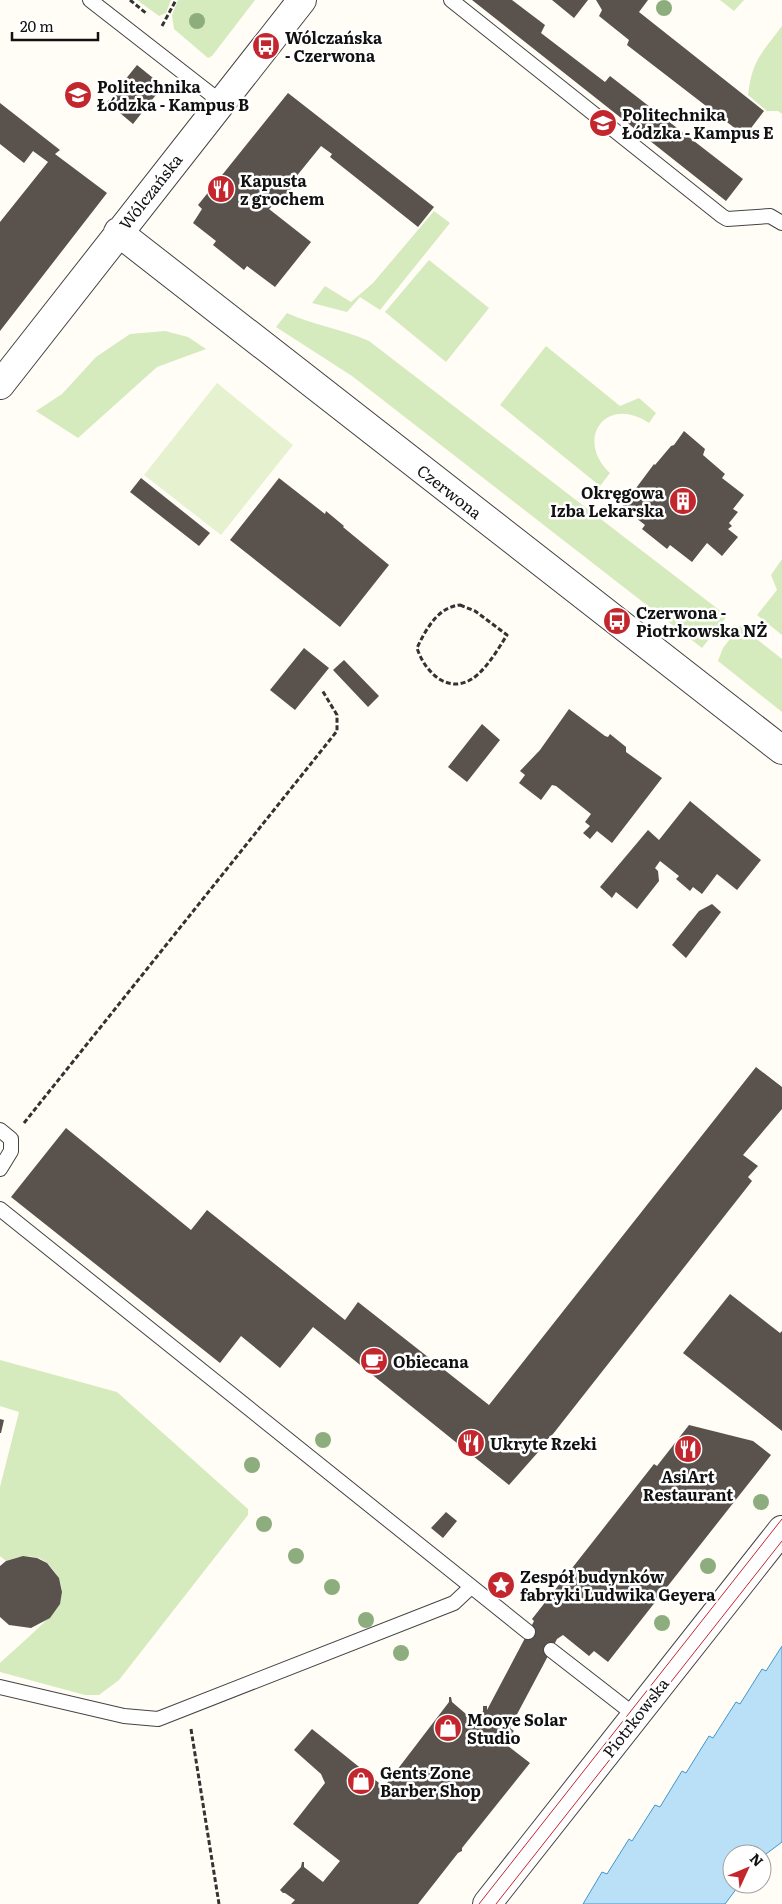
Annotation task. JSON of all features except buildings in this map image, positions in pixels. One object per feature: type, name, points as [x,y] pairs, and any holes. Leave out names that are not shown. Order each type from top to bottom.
[{"type":"street","name":"Wólczańska","points":[[0,385],[118,232],[302,0]]},
{"type":"street","name":"Czerwona","points":[[118,232],[782,750]]},
{"type":"street","name":"Piotrkowska","points":[[487,1904],[782,1530]]},
{"type":"lane","points":[[90,0],[221,102]]},
{"type":"lane","points":[[451,0],[722,216],[727,219],[770,216],[782,223]]},
{"type":"lane","points":[[0,1169],[11,1151],[5,1134]]},
{"type":"lane","points":[[0,1209],[528,1632]]},
{"type":"lane","points":[[0,1687],[124,1716],[158,1719],[454,1603],[470,1587]]},
{"type":"lane","points":[[551,1650],[636,1716]]},
{"type":"path","points":[[162,26],[176,0]]},
{"type":"path","points":[[460,605],[475,611],[507,636],[474,678],[460,682],[446,683],[434,676],[422,662],[417,648],[424,634],[449,606],[460,605]]},
{"type":"path","points":[[5,1134],[337,731],[337,714],[322,690]]},
{"type":"path","points":[[188,1707],[219,1904]]},
{"type":"green space","points":[[137,0],[171,0],[166,13],[159,16]]},
{"type":"green space","points":[[178,0],[255,0],[212,56],[208,58],[174,29],[172,15]]},
{"type":"green space","points":[[720,0],[744,0],[734,11]]},
{"type":"green space","points":[[782,26],[782,114],[778,111],[767,111],[748,95],[755,65]]},
{"type":"green space","points":[[434,211],[450,223],[380,310],[360,297],[347,312],[312,303],[325,286],[351,302],[373,283]]},
{"type":"green space","points":[[429,260],[489,308],[446,362],[385,312]]},
{"type":"green space","points":[[287,313],[369,341],[727,616],[702,648],[352,376],[276,327]]},
{"type":"green space","points":[[165,331],[188,337],[206,349],[157,367],[78,438],[36,411],[62,394],[96,357],[130,334]]},
{"type":"green space","points":[[546,346],[620,406],[639,398],[656,413],[649,423],[634,415],[620,414],[608,417],[600,424],[595,435],[595,447],[600,460],[610,473],[600,486],[500,405]]},
{"type":"green space","points":[[217,383],[293,445],[221,535],[144,475]]},
{"type":"green space","points":[[782,559],[782,635],[757,615],[777,590],[771,575]]},
{"type":"green space","points":[[740,626],[782,659],[782,712],[718,661],[723,648]]},
{"type":"green space","points":[[0,1360],[117,1392],[248,1509],[248,1515],[119,1680],[99,1695],[85,1695],[0,1672],[0,1663],[49,1617],[59,1602],[62,1593],[57,1575],[45,1561],[29,1557],[6,1561],[0,1556],[0,1487],[19,1412],[0,1406]]},
{"type":"water","points":[[782,1646],[782,1842],[772,1850],[772,1844],[722,1844],[722,1894],[732,1894],[725,1904],[583,1904],[602,1872],[607,1874],[629,1839],[632,1841],[655,1805],[660,1807],[682,1771],[686,1773],[709,1736],[713,1738],[736,1702],[740,1704],[762,1669],[766,1671]]},
{"type":"tram line","points":[[479,1904],[782,1519]]},
{"type":"tram line","points":[[496,1904],[782,1541]]},
{"type":"place","name":"Wólczańska - Czerwona","points":[[266,46]]},
{"type":"place","name":"Politechnika Łódzka - Kampus B","points":[[78,95]]},
{"type":"place","name":"Politechnika Łódzka - Kampus E","points":[[603,123]]},
{"type":"place","name":"Kapusta z grochem","points":[[221,189]]},
{"type":"place","name":"Okręgowa Izba Lekarska","points":[[683,501]]},
{"type":"place","name":"Czerwona - Piotrkowska NŻ","points":[[617,621]]},
{"type":"place","name":"Obiecana","points":[[374,1361]]},
{"type":"place","name":"Ukryte Rzeki","points":[[471,1443]]},
{"type":"place","name":"AsiArt Restaurant","points":[[688,1449]]},
{"type":"place","name":"Zespół budynków fabryki Ludwika Geyera","points":[[501,1585]]},
{"type":"place","name":"Mooye Solar Studio","points":[[448,1728]]},
{"type":"place","name":"Gents Zone Barber Shop","points":[[361,1781]]}]
